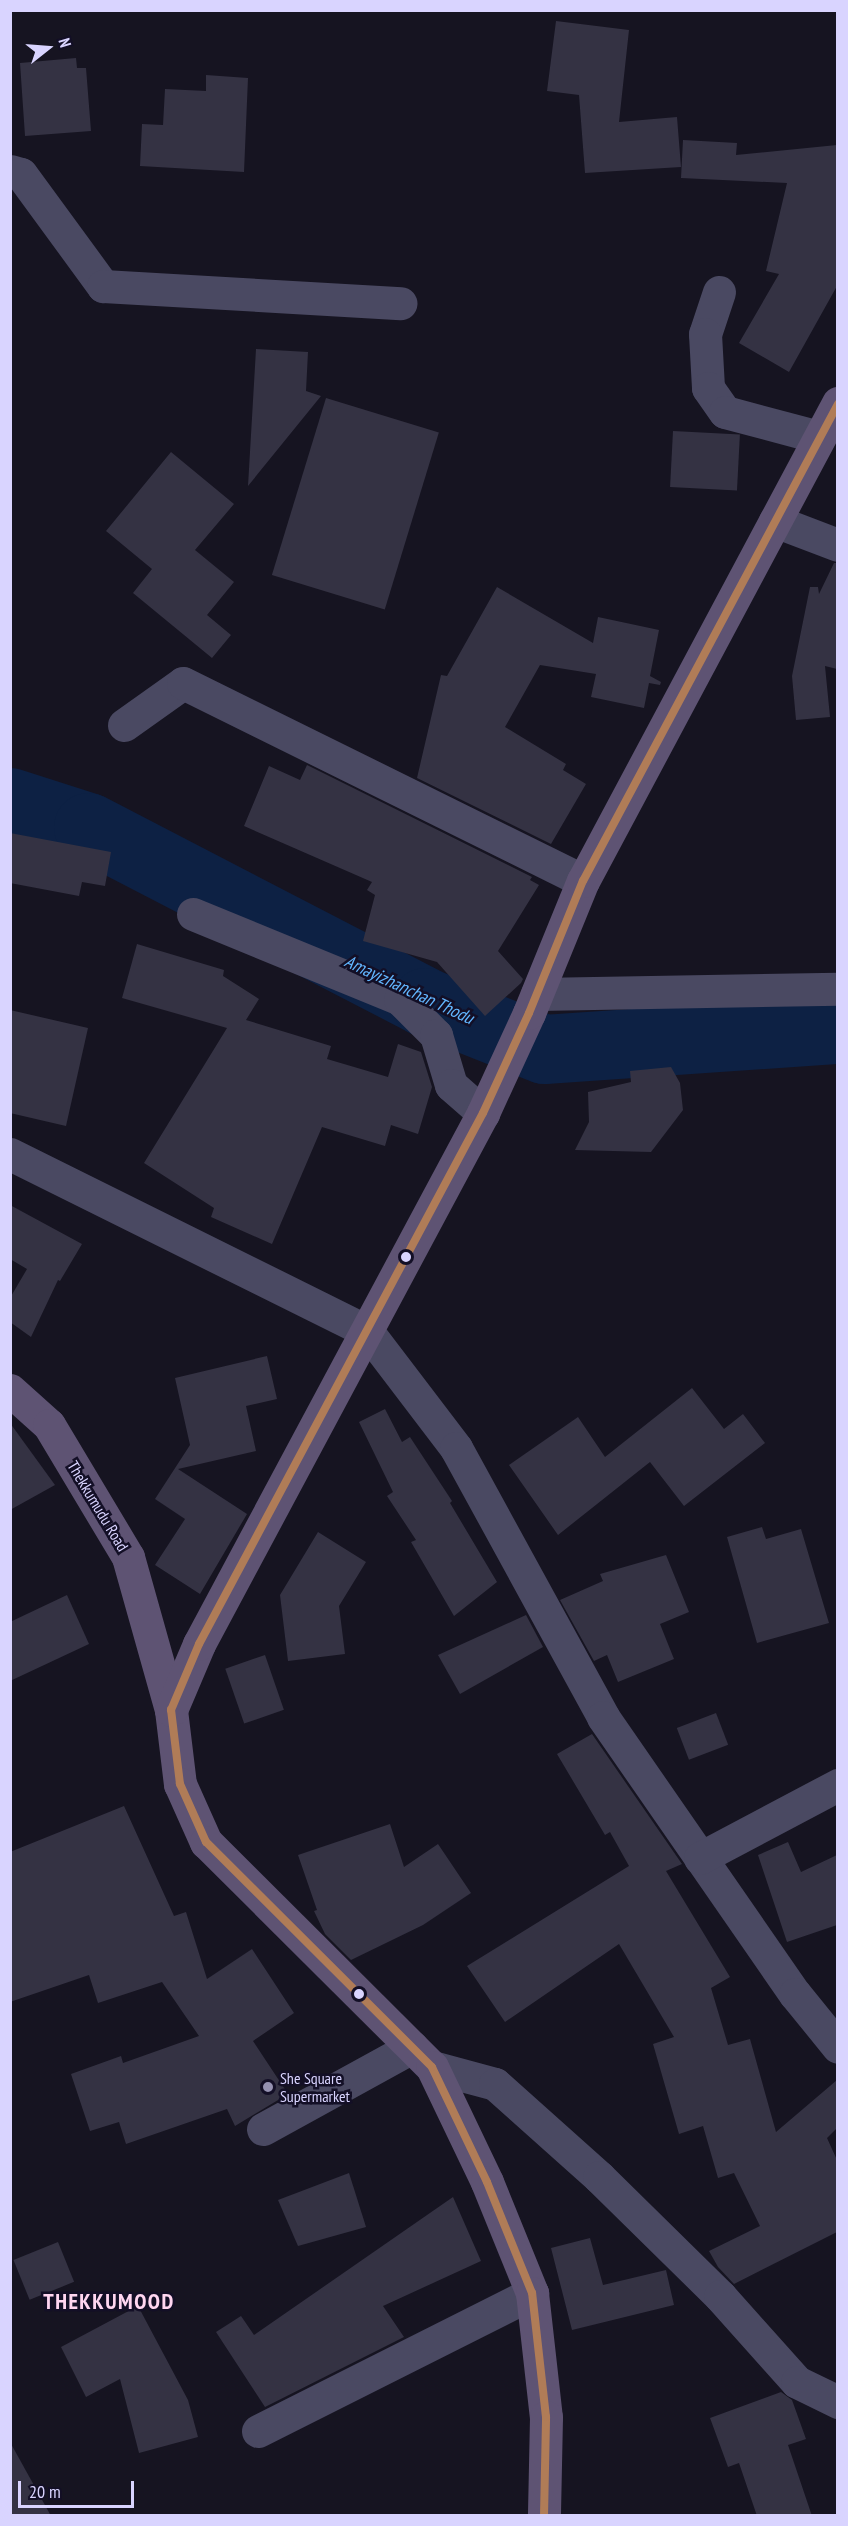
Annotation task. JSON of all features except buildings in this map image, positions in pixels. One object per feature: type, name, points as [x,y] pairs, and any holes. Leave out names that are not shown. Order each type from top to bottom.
[{"type":"main road","points":[[171,1710],[199,1644],[483,1113],[533,1003],[583,881],[837,402]]},
{"type":"main road","name":"Thekkumudu Road","points":[[10,1389],[49,1425],[128,1557],[171,1710],[180,1784],[206,1842],[422,2057],[487,2182],[532,2293],[546,2417],[544,2516]]},
{"type":"street","points":[[10,171],[21,174],[102,286],[401,303]]},
{"type":"street","points":[[719,292],[705,334],[708,388],[725,412],[819,437]]},
{"type":"street","points":[[775,521],[837,544]]},
{"type":"street","points":[[124,725],[183,683],[583,881]]},
{"type":"street","points":[[193,914],[400,999],[436,1035],[451,1085],[483,1113]]},
{"type":"street","points":[[533,1003],[837,989]]},
{"type":"street","points":[[10,1154],[367,1331],[456,1448],[603,1717],[795,1994],[837,2047]]},
{"type":"street","points":[[700,1858],[837,1785]]},
{"type":"street","points":[[263,2129],[422,2057],[495,2084],[599,2177],[720,2296],[797,2382],[837,2402]]},
{"type":"street","points":[[258,2431],[532,2293]]},
{"type":"waterway","name":"Amayizhanchan Thodu","points":[[10,802],[88,827],[425,1002],[544,1049],[838,1029]]},
{"type":"transit line","points":[[544,2516],[546,2417],[532,2293],[487,2182],[432,2067],[206,1842],[180,1784],[171,1710],[199,1644],[483,1113],[529,1013],[583,881],[838,404]]},
{"type":"place","name":"She Square Supermarket","points":[[268,2087]]},
{"type":"district","name":"THEKKUMOOD","points":[[109,2302]]}]
